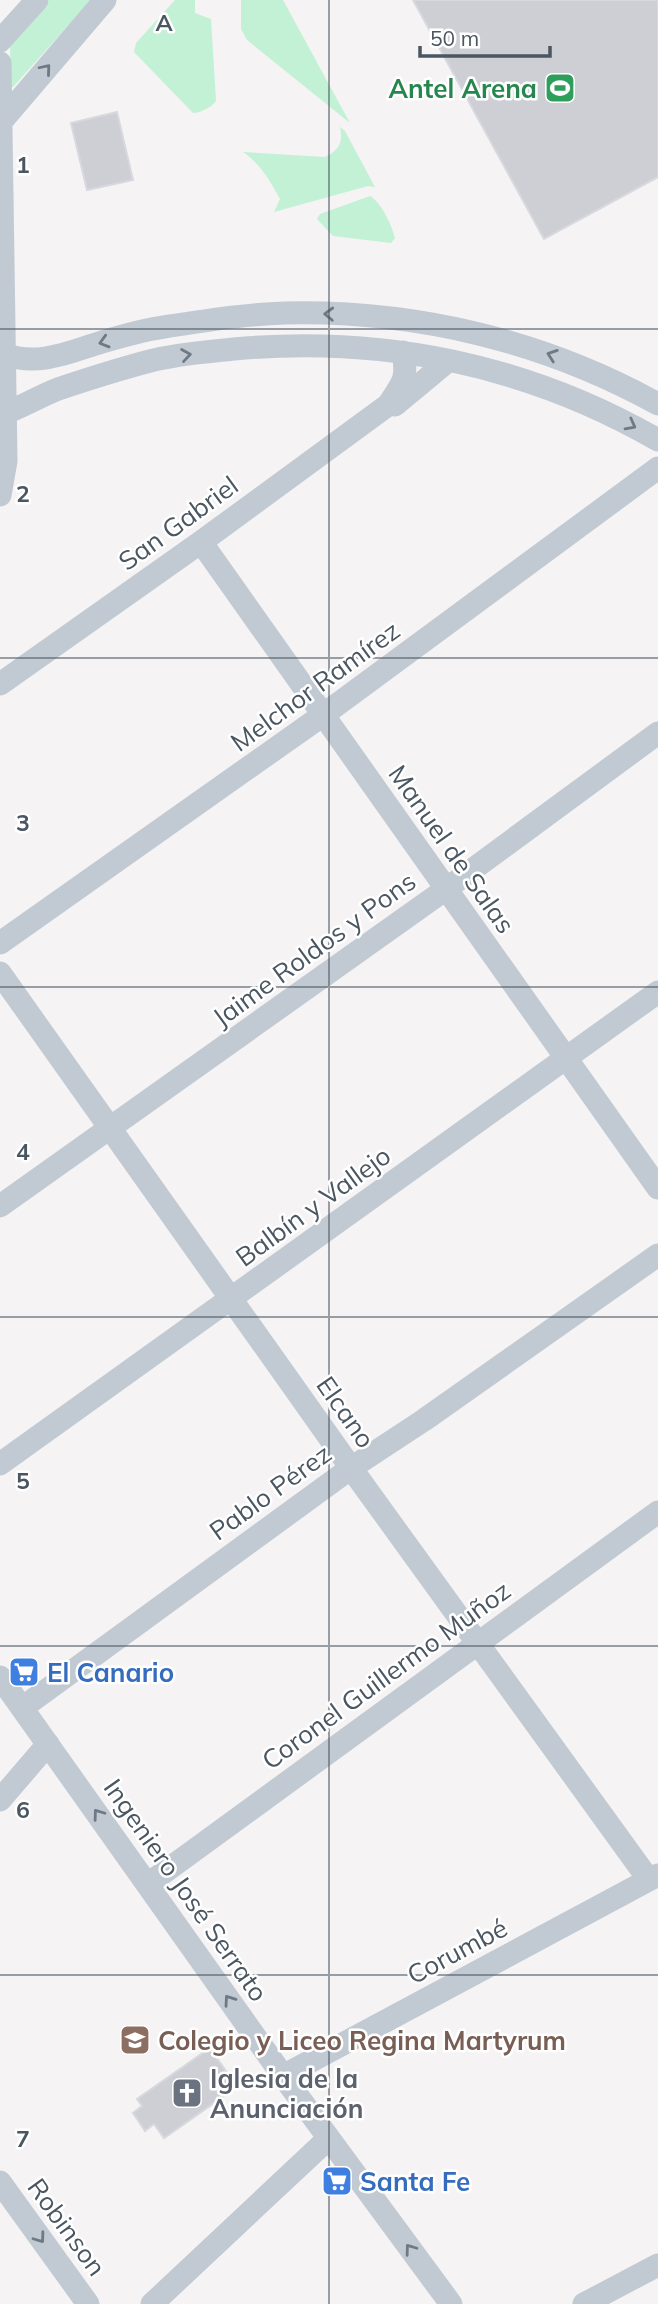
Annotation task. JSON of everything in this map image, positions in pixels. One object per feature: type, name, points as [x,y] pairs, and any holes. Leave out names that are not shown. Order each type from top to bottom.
[{"type":"street","points":[[0,41],[37,0]]},
{"type":"street","points":[[1,122],[105,0]]},
{"type":"street","points":[[0,63],[3,414],[6,461],[0,495]]},
{"type":"street","points":[[4,354],[31,360],[58,357],[105,341],[207,320],[284,313],[377,316],[468,331],[522,345],[596,373],[658,404]]},
{"type":"street","points":[[372,348],[377,316]]},
{"type":"street","points":[[3,414],[57,390],[150,361],[270,346],[331,345],[404,352],[517,378],[585,402],[658,440]]},
{"type":"street","name":"San Gabriel","points":[[0,684],[388,405],[403,383],[406,370],[404,352]]},
{"type":"street","name":"San Gabriel","points":[[388,405],[397,405],[448,361]]},
{"type":"street","points":[[585,402],[596,373]]},
{"type":"street","name":"Melchor Ramírez","points":[[0,943],[323,715],[658,468]]},
{"type":"street","name":"Manuel de Salas","points":[[201,542],[658,1188]]},
{"type":"street","name":"Jaime Roldos y Pons","points":[[0,1206],[446,889],[658,733]]},
{"type":"street","name":"Elcano","points":[[0,974],[477,1644],[653,1878]]},
{"type":"street","name":"Balbín y Vallejo","points":[[0,1464],[658,992]]},
{"type":"street","name":"Pablo Pérez","points":[[22,1708],[351,1468],[424,1420],[658,1255]]},
{"type":"street","name":"Coronel Guillermo Muñoz","points":[[148,1884],[658,1512]]},
{"type":"street","name":"Ingeniero José Serrato","points":[[0,1677],[283,2076],[451,2304]]},
{"type":"street","points":[[0,1800],[48,1744]]},
{"type":"street","name":"Corumbé","points":[[283,2076],[653,1878]]},
{"type":"street","points":[[152,2304],[329,2138]]},
{"type":"street","name":"Robinson","points":[[0,2182],[88,2304]]},
{"type":"street","points":[[584,2304],[658,2264]]},
{"type":"green space","points":[[49,0],[91,0],[11,87],[10,44]]},
{"type":"green space","points":[[175,0],[195,0],[195,13],[211,19],[216,101],[196,113],[193,113],[134,52],[136,43]]},
{"type":"green space","points":[[241,0],[283,0],[350,123],[247,40],[241,29]]},
{"type":"green space","points":[[340,127],[345,131],[375,187],[368,186],[274,212],[280,199],[260,167],[243,152],[325,157],[339,145]]},
{"type":"green space","points":[[370,196],[379,204],[389,221],[395,238],[391,243],[333,236],[317,219],[320,214]]},
{"type":"building","name":"Antel Arena","points":[[413,0],[658,0],[658,177],[544,239]]},
{"type":"building","points":[[117,112],[133,180],[87,190],[71,123]]},
{"type":"building","name":"Iglesia de la Anunciación","points":[[210,2048],[237,2087],[164,2138],[154,2124],[145,2131],[133,2113],[142,2106],[137,2099]]},
{"type":"place","name":"Antel Arena","points":[[560,88]]},
{"type":"place","name":"El Canario","points":[[24,1672]]},
{"type":"place","name":"Colegio y Liceo Regina Martyrum","points":[[135,2040]]},
{"type":"place","name":"Iglesia de la Anunciación","points":[[187,2093]]},
{"type":"place","name":"Santa Fe","points":[[337,2181]]}]
